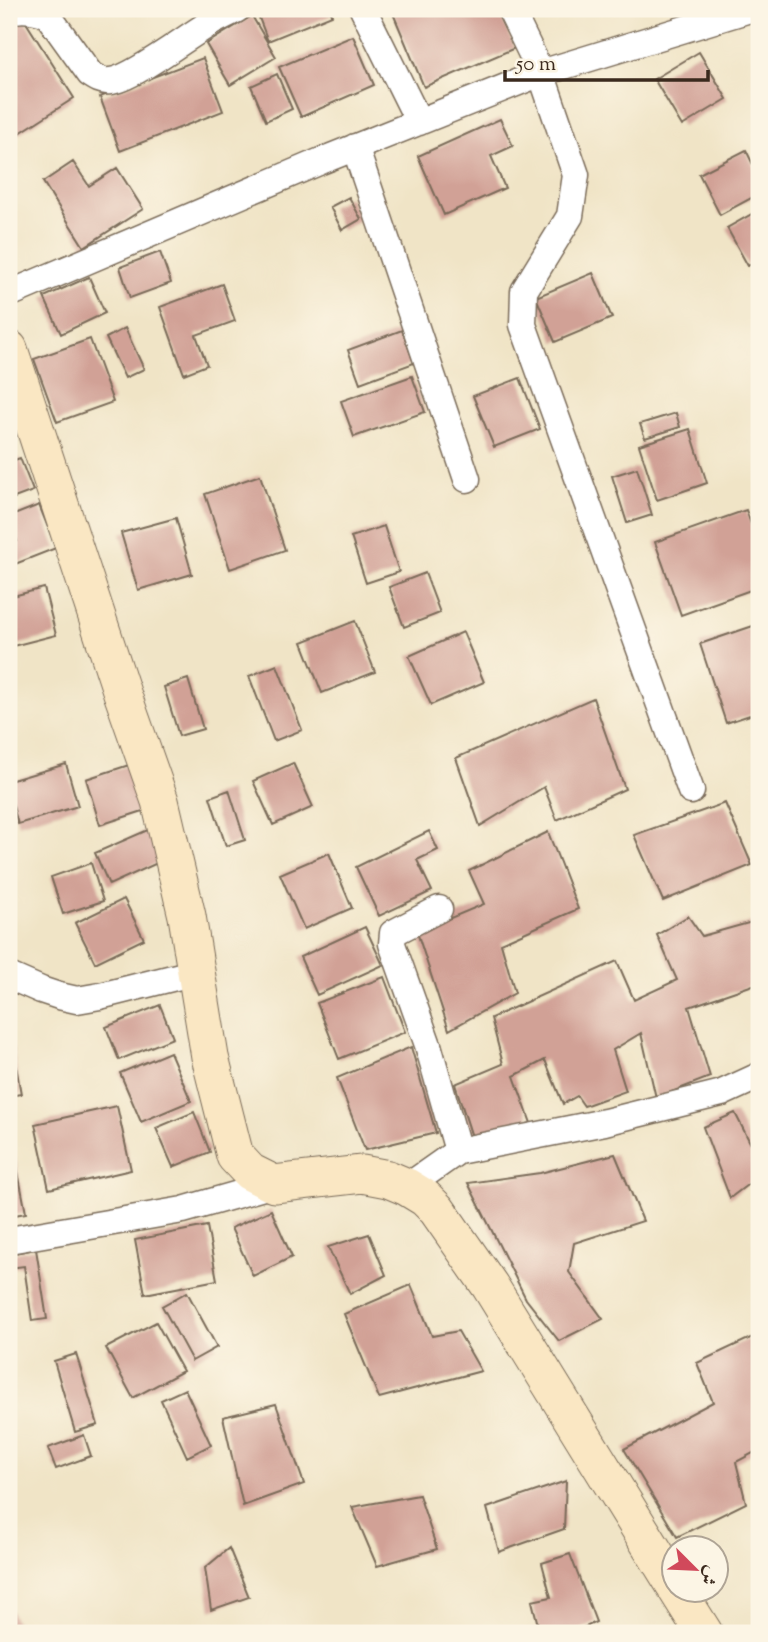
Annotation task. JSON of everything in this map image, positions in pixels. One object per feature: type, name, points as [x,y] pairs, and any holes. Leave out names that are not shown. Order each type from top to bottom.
[{"type":"street","points":[[9,12],[27,10],[47,14],[90,74],[109,81],[139,68],[206,25],[237,9]]},
{"type":"street","points":[[363,9],[419,122]]},
{"type":"street","points":[[510,9],[541,73],[576,175],[570,216],[524,291],[523,325],[691,791]]},
{"type":"street","points":[[9,294],[355,147],[541,73],[750,9]]},
{"type":"street","points":[[355,147],[467,479]]},
{"type":"street","points":[[9,352],[160,801],[187,916],[210,1057],[235,1156],[250,1172],[274,1184]]},
{"type":"street","points":[[439,909],[393,933],[392,944],[428,1045],[458,1151]]},
{"type":"street","points":[[9,976],[41,990],[77,1000],[196,972]]},
{"type":"street","points":[[407,1187],[458,1151],[604,1122],[722,1093],[759,1076]]},
{"type":"street","points":[[9,1240],[183,1210],[274,1184],[362,1174],[388,1179],[407,1187],[425,1198],[437,1210],[490,1286],[660,1561]]},
{"type":"street","points":[[686,1604],[704,1633]]},
{"type":"building","points":[[330,9],[332,15],[268,41],[256,10]]},
{"type":"building","points":[[498,9],[515,48],[424,87],[392,11]]},
{"type":"building","points":[[20,13],[74,98],[9,140],[9,20]]},
{"type":"building","points":[[252,16],[276,57],[230,85],[206,44]]},
{"type":"building","points":[[353,36],[374,85],[301,117],[279,67]]},
{"type":"building","points":[[699,52],[727,99],[682,126],[654,79]]},
{"type":"building","points":[[203,58],[223,111],[120,151],[100,97]]},
{"type":"building","points":[[277,74],[292,109],[266,121],[251,86]]},
{"type":"building","points":[[500,119],[513,146],[491,156],[505,188],[444,215],[418,156]]},
{"type":"building","points":[[746,150],[759,177],[759,194],[720,215],[699,174]]},
{"type":"building","points":[[73,162],[89,186],[117,168],[143,209],[84,247],[43,182]]},
{"type":"building","points":[[349,197],[361,219],[342,230],[330,207]]},
{"type":"building","points":[[759,210],[759,259],[748,266],[727,228]]},
{"type":"building","points":[[160,252],[171,283],[130,298],[120,267]]},
{"type":"building","points":[[593,273],[612,318],[555,342],[536,297]]},
{"type":"building","points":[[89,277],[105,313],[61,334],[44,297]]},
{"type":"building","points":[[222,284],[235,321],[196,335],[207,365],[184,374],[160,307]]},
{"type":"building","points":[[125,328],[144,369],[125,378],[106,338]]},
{"type":"building","points":[[402,330],[414,363],[360,383],[348,350]]},
{"type":"building","points":[[90,339],[113,402],[57,422],[34,359]]},
{"type":"building","points":[[412,376],[425,412],[354,437],[341,401]]},
{"type":"building","points":[[520,378],[540,429],[494,447],[473,396]]},
{"type":"building","points":[[9,396],[24,433],[9,439]]},
{"type":"building","points":[[676,413],[680,427],[645,438],[640,424]]},
{"type":"building","points":[[690,429],[707,483],[657,500],[639,445]]},
{"type":"building","points":[[20,458],[33,491],[9,500],[9,462]]},
{"type":"building","points":[[637,468],[652,515],[627,523],[612,476]]},
{"type":"building","points":[[260,475],[285,550],[230,569],[205,494]]},
{"type":"building","points":[[39,505],[56,548],[10,566],[9,544],[17,541],[9,517]]},
{"type":"building","points":[[746,510],[759,547],[759,587],[681,615],[655,542]]},
{"type":"building","points":[[176,518],[192,574],[138,590],[121,533]]},
{"type":"building","points":[[384,526],[399,572],[366,583],[351,537]]},
{"type":"building","points":[[425,573],[440,613],[404,627],[389,587]]},
{"type":"building","points":[[44,588],[56,635],[9,647],[9,597]]},
{"type":"building","points":[[355,621],[375,672],[322,693],[302,642]]},
{"type":"building","points":[[759,624],[759,712],[726,723],[700,644]]},
{"type":"building","points":[[463,632],[484,682],[431,705],[409,656]]},
{"type":"building","points":[[277,665],[302,730],[274,741],[249,676]]},
{"type":"building","points":[[188,679],[203,729],[179,736],[164,687]]},
{"type":"building","points":[[593,698],[625,789],[557,820],[544,787],[480,826],[456,758]]},
{"type":"building","points":[[293,763],[313,807],[273,825],[253,781]]},
{"type":"building","points":[[66,764],[78,806],[18,824],[9,792],[9,781]]},
{"type":"building","points":[[132,764],[146,810],[100,825],[86,779]]},
{"type":"building","points":[[229,790],[245,840],[226,846],[210,797]]},
{"type":"building","points":[[725,803],[752,865],[663,901],[634,835]]},
{"type":"building","points":[[150,829],[164,860],[109,885],[95,853]]},
{"type":"building","points":[[429,831],[438,850],[417,860],[432,891],[379,916],[356,867]]},
{"type":"building","points":[[548,832],[578,909],[501,943],[515,993],[449,1030],[417,932],[484,904],[469,871]]},
{"type":"building","points":[[329,853],[352,908],[304,929],[280,874]]},
{"type":"building","points":[[91,863],[103,901],[63,914],[51,877]]},
{"type":"building","points":[[124,899],[144,939],[95,963],[75,923]]},
{"type":"building","points":[[688,916],[702,936],[759,920],[759,983],[689,1007],[710,1077],[656,1098],[641,1033],[613,1050],[626,1091],[584,1106],[577,1096],[563,1104],[545,1060],[514,1076],[532,1126],[472,1137],[455,1084],[503,1064],[491,1018],[617,961],[634,1000],[677,980],[657,935]]},
{"type":"building","points":[[365,927],[383,965],[317,995],[300,957]]},
{"type":"building","points":[[384,977],[405,1032],[339,1059],[317,1003]]},
{"type":"building","points":[[160,1005],[173,1038],[119,1060],[106,1027]]},
{"type":"building","points":[[12,1043],[21,1094],[9,1096],[9,1044]]},
{"type":"building","points":[[411,1047],[436,1133],[365,1150],[337,1078]]},
{"type":"building","points":[[170,1052],[191,1101],[141,1122],[120,1073]]},
{"type":"building","points":[[117,1106],[131,1170],[49,1189],[35,1124]]},
{"type":"building","points":[[194,1112],[210,1152],[173,1167],[156,1128]]},
{"type":"building","points":[[735,1113],[759,1160],[759,1176],[730,1198],[703,1127]]},
{"type":"building","points":[[9,1131],[26,1213],[9,1216]]},
{"type":"building","points":[[615,1154],[643,1221],[574,1243],[569,1272],[603,1319],[559,1341],[526,1299],[468,1183],[540,1173]]},
{"type":"building","points":[[271,1210],[292,1257],[253,1276],[231,1228]]},
{"type":"building","points":[[207,1226],[217,1280],[145,1294],[135,1240]]},
{"type":"building","points":[[369,1234],[386,1275],[350,1294],[328,1247]]},
{"type":"building","points":[[36,1249],[47,1319],[32,1321],[24,1266],[9,1268],[9,1254]]},
{"type":"building","points":[[411,1285],[432,1336],[458,1331],[481,1371],[379,1398],[344,1314]]},
{"type":"building","points":[[187,1292],[217,1347],[192,1361],[162,1306]]},
{"type":"building","points":[[156,1322],[183,1371],[133,1398],[106,1348]]},
{"type":"building","points":[[759,1334],[759,1450],[736,1462],[746,1503],[683,1534],[675,1534],[624,1449],[713,1402],[697,1363]]},
{"type":"building","points":[[76,1354],[98,1425],[75,1432],[54,1361]]},
{"type":"building","points":[[185,1389],[211,1445],[187,1457],[161,1400]]},
{"type":"building","points":[[276,1404],[304,1484],[243,1506],[223,1417]]},
{"type":"building","points":[[84,1435],[91,1456],[56,1469],[48,1448]]},
{"type":"building","points":[[566,1481],[564,1529],[499,1552],[487,1508]]},
{"type":"building","points":[[419,1495],[437,1549],[377,1566],[352,1507]]},
{"type":"building","points":[[229,1548],[249,1597],[211,1610],[205,1568]]},
{"type":"building","points":[[570,1554],[596,1622],[573,1633],[540,1633],[532,1601],[551,1597],[542,1563]]},
{"type":"building","points":[[9,1605],[20,1633],[9,1633]]}]
